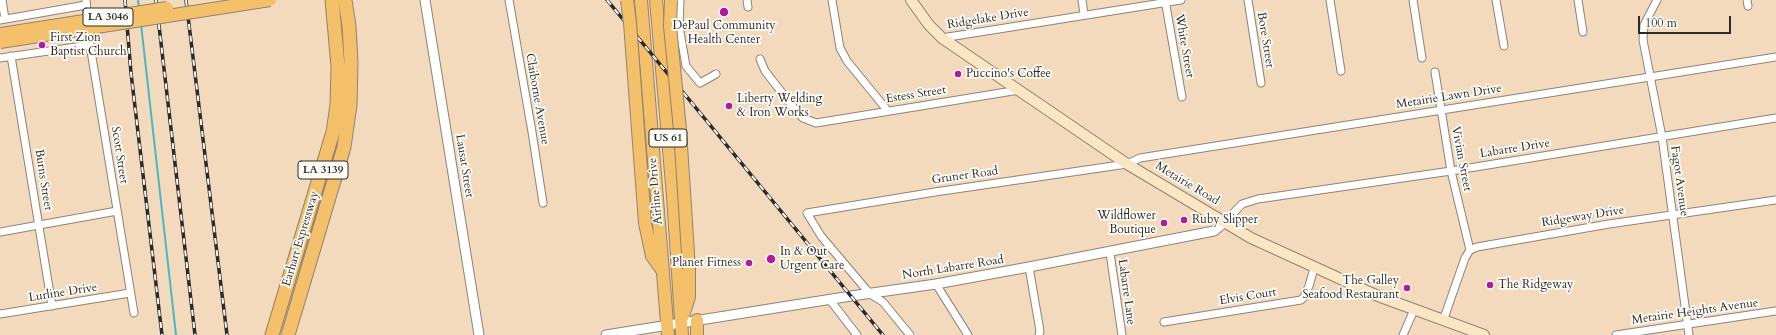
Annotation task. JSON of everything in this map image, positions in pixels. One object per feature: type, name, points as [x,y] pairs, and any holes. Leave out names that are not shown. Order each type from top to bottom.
[{"type":"highway","name":"LA 3046","points":[[0,34],[216,0]]},
{"type":"highway","name":"LA 3046","points":[[0,42],[270,0]]},
{"type":"highway","name":"Earhart Expressway","points":[[272,335],[333,132],[337,105],[338,66],[332,0]]},
{"type":"highway","name":"Earhart Expressway","points":[[288,335],[344,147],[350,105],[351,62],[345,0]]},
{"type":"highway","points":[[627,0],[645,223],[652,256],[662,271]]},
{"type":"highway","name":"Airline Drive","points":[[641,0],[668,330]]},
{"type":"highway","name":"Airline Drive","points":[[656,0],[673,196],[682,335]]},
{"type":"highway","points":[[671,0],[670,26],[680,130],[690,269],[689,297],[681,322]]},
{"type":"highway","points":[[697,320],[697,335]]},
{"type":"main road","name":"Metairie Road","points":[[911,0],[929,25],[942,38],[1127,164],[1251,238],[1314,268],[1414,310],[1484,335]]},
{"type":"street","points":[[2,0],[2,20],[86,2]]},
{"type":"street","name":"Lausat Street","points":[[425,0],[479,335]]},
{"type":"street","name":"Claiborne Avenue","points":[[509,0],[543,203]]},
{"type":"street","points":[[680,0],[679,26],[686,66],[700,83],[716,74]]},
{"type":"street","points":[[832,0],[837,33],[843,55],[887,110]]},
{"type":"street","points":[[1082,0],[1084,14]]},
{"type":"street","name":"Ridgelake Drive","points":[[942,38],[1165,1],[1181,0]]},
{"type":"street","name":"Bore Street","points":[[1248,0],[1261,83]]},
{"type":"street","points":[[1330,0],[1341,71]]},
{"type":"street","points":[[1413,0],[1422,58]]},
{"type":"street","points":[[1496,0],[1504,46]]},
{"type":"street","points":[[1578,0],[1583,32]]},
{"type":"street","name":"Fagot Avenue","points":[[1657,0],[1644,25],[1643,31],[1649,78],[1662,137],[1689,335]]},
{"type":"street","name":"White Street","points":[[1165,1],[1182,97]]},
{"type":"street","name":"Scott Street","points":[[86,2],[90,44],[134,313]]},
{"type":"street","points":[[0,58],[90,44]]},
{"type":"street","name":"Burns Street","points":[[11,56],[52,306]]},
{"type":"street","name":"Metairie Lawn Drive","points":[[1127,164],[1140,158],[1776,57]]},
{"type":"street","name":"Estess Street","points":[[760,59],[765,71],[797,112],[809,121],[816,122],[1019,90]]},
{"type":"street","name":"Vivian Street","points":[[1435,72],[1451,171],[1470,250]]},
{"type":"street","name":"Labarre Drive","points":[[1225,222],[1242,204],[1258,199],[1451,171],[1776,118]]},
{"type":"street","name":"Gruner Road","points":[[870,294],[821,236],[806,213],[935,192],[1127,164]]},
{"type":"street","name":"Ridgeway Drive","points":[[1470,250],[1477,246],[1609,224],[1776,200]]},
{"type":"street","points":[[0,232],[117,211]]},
{"type":"street","name":"North Labarre Road","points":[[606,335],[668,330],[681,322],[936,284],[1029,268],[1214,231],[1225,222]]},
{"type":"street","points":[[1444,321],[1465,258],[1470,250]]},
{"type":"street","name":"Labarre Lane","points":[[1110,253],[1122,335]]},
{"type":"street","points":[[1029,268],[1040,331],[1039,335]]},
{"type":"street","name":"Elvis Court","points":[[1164,322],[1297,301],[1304,297],[1314,268]]},
{"type":"street","points":[[936,284],[968,335]]},
{"type":"street","name":"Lurline Drive","points":[[0,314],[130,293]]},
{"type":"street","points":[[870,294],[883,302],[910,335]]},
{"type":"street","points":[[830,300],[857,335]]},
{"type":"street","points":[[1403,335],[1414,310]]},
{"type":"street","name":"Metairie Heights Avenue","points":[[1616,335],[1776,312]]},
{"type":"waterway","points":[[138,0],[139,8]]},
{"type":"waterway","points":[[141,24],[176,335]]},
{"type":"railway","points":[[125,0],[131,73],[162,335]]},
{"type":"railway","points":[[156,0],[195,335]]},
{"type":"railway","points":[[186,0],[227,335]]},
{"type":"railway","points":[[607,0],[883,335]]},
{"type":"place","name":"DePaul Community Health Center","points":[[724,12]]},
{"type":"place","name":"First Zion Baptist Church","points":[[42,45]]},
{"type":"place","name":"Puccino's Coffee","points":[[958,74]]},
{"type":"place","name":"Liberty Welding & Iron Works","points":[[729,106]]},
{"type":"place","name":"Ruby Slipper","points":[[1184,220]]},
{"type":"place","name":"Wildflower Boutique","points":[[1164,223]]},
{"type":"place","name":"In & Out Urgent Care","points":[[771,259]]},
{"type":"place","name":"Planet Fitness","points":[[749,263]]},
{"type":"place","name":"The Ridgeway","points":[[1490,285]]},
{"type":"place","name":"The Galley Seafood Restaurant","points":[[1407,288]]}]
